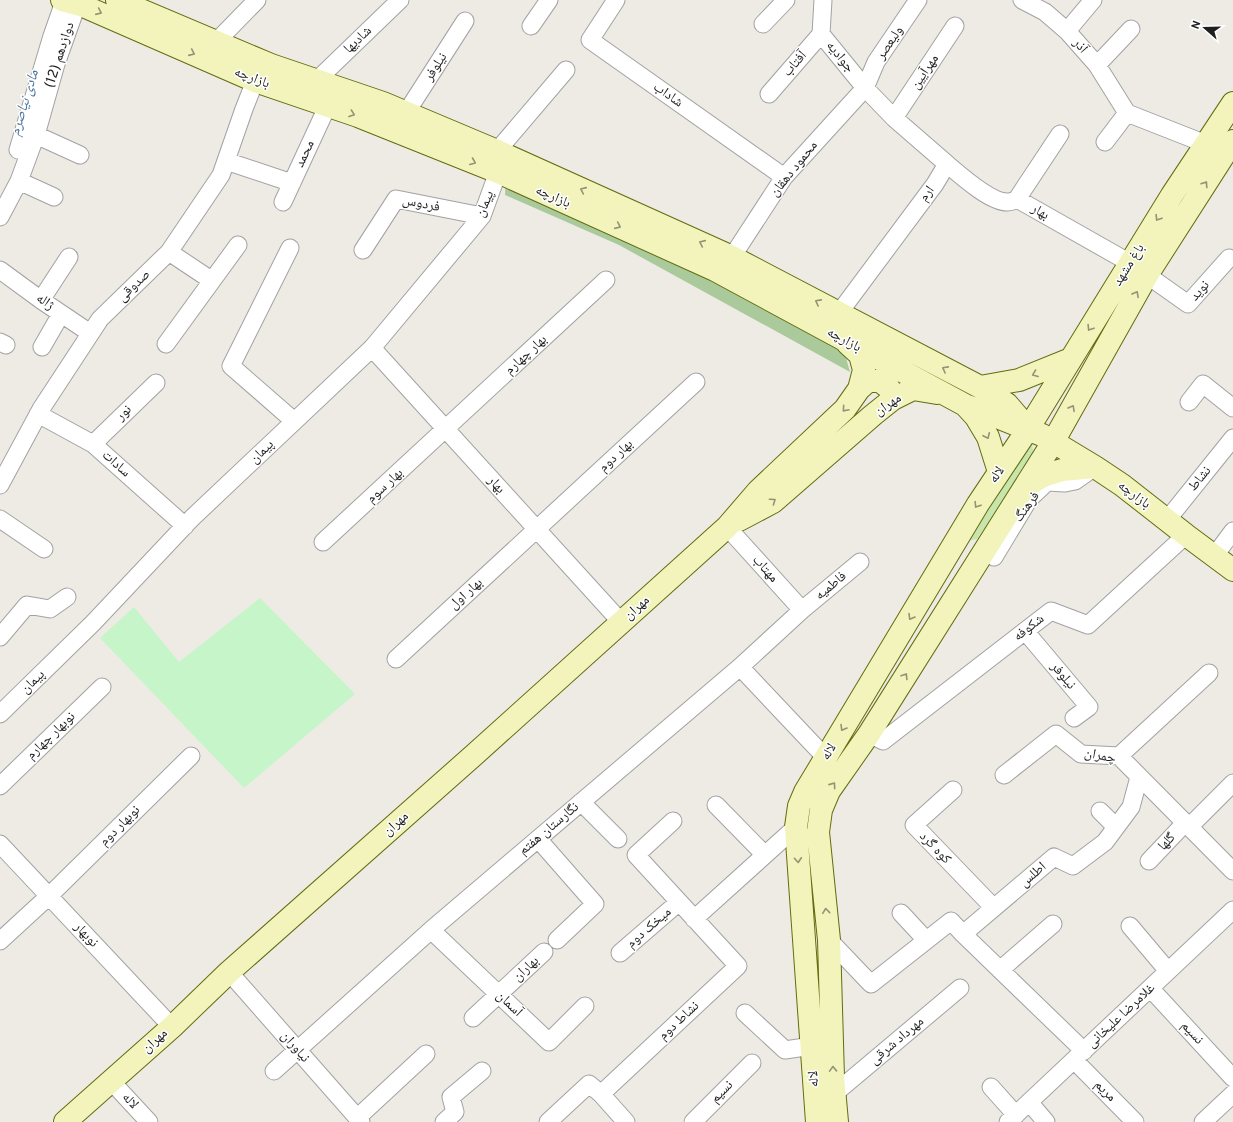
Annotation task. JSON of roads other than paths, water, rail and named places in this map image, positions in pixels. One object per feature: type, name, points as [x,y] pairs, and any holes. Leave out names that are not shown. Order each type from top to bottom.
[{"type":"main road","name":"بازارچه","points":[[117,0],[271,65],[383,103],[409,121],[498,162],[715,270],[965,406],[1042,435],[1122,485],[1233,570]]},
{"type":"main road","name":"بازارچه","points":[[66,1],[82,4],[256,81],[328,105],[375,123],[409,121]]},
{"type":"main road","points":[[375,123],[387,116],[388,109],[383,103]]},
{"type":"main road","name":"باغ مشهد","points":[[1053,442],[1138,269],[1172,195],[1233,103]]},
{"type":"main road","name":"باغ مشهد","points":[[1028,429],[1071,359],[1232,145]]},
{"type":"main road","name":"بازارچه","points":[[498,162],[732,257],[980,387],[1007,404],[1028,429]]},
{"type":"main road","name":"مهران","points":[[66,1122],[172,1027],[229,972],[474,755],[727,527],[758,491],[845,409],[859,389],[864,370],[860,355],[844,340]]},
{"type":"main road","points":[[980,387],[1019,380],[1071,359]]},
{"type":"main road","points":[[859,389],[868,381],[880,381],[889,388],[892,399]]},
{"type":"main road","name":"مهران","points":[[727,527],[773,502],[892,399],[913,389],[941,393]]},
{"type":"main road","points":[[965,406],[976,417],[988,437],[999,472]]},
{"type":"main road","name":"لاله","points":[[817,1122],[796,827],[798,806],[825,757],[978,504],[1028,429]]},
{"type":"main road","name":"لاله","points":[[836,1122],[829,940],[818,832],[821,810],[829,791],[869,734],[986,558],[1024,488],[1053,442]]},
{"type":"main road","points":[[1024,488],[1043,476],[1062,470],[1095,467]]},
{"type":"main road","points":[[953,545],[986,558]]},
{"type":"street","points":[[216,42],[257,0]]},
{"type":"street","name":"شادیها","points":[[317,80],[400,0]]},
{"type":"street","points":[[531,26],[549,0]]},
{"type":"street","name":"شاداب","points":[[616,0],[590,40],[784,178]]},
{"type":"street","points":[[763,24],[786,0]]},
{"type":"street","name":"جوادیه","points":[[823,0],[821,34],[865,88]]},
{"type":"street","name":"ولیعصر","points":[[865,88],[876,62],[918,0]]},
{"type":"street","name":"آذر","points":[[1022,0],[1045,12],[1068,31],[1097,65],[1131,29]]},
{"type":"street","points":[[1068,31],[1093,0]]},
{"type":"street","name":"دوازدهم (12)","points":[[0,217],[19,181],[36,135],[56,64],[77,5],[66,1],[64,2],[52,36],[18,150]]},
{"type":"street","name":"نیلوفر","points":[[409,121],[465,21]]},
{"type":"street","name":"مهرآیین","points":[[894,118],[955,26]]},
{"type":"street","name":"آفتاب","points":[[769,94],[821,34]]},
{"type":"street","points":[[1097,65],[1127,112],[1206,144]]},
{"type":"street","points":[[498,162],[566,70]]},
{"type":"street","name":"صدوقی","points":[[0,485],[38,414],[90,333],[100,319],[169,252],[221,175],[244,109],[256,81]]},
{"type":"street","points":[[865,88],[894,118],[947,164],[979,189],[999,200],[1008,202],[1017,199]]},
{"type":"street","name":"محمود دهقان","points":[[732,257],[784,178],[865,88]]},
{"type":"street","name":"محمد","points":[[284,202],[328,105]]},
{"type":"street","points":[[1105,142],[1127,112]]},
{"type":"street","name":"بهار","points":[[1060,134],[1017,199],[1138,269]]},
{"type":"street","points":[[36,135],[80,155]]},
{"type":"street","points":[[226,161],[292,183]]},
{"type":"street","name":"پیمان","points":[[0,714],[93,623],[185,526],[372,348],[482,216],[498,162]]},
{"type":"street","name":"ارم","points":[[839,313],[935,184],[947,164]]},
{"type":"street","points":[[19,181],[54,197]]},
{"type":"street","name":"فردوس","points":[[364,250],[396,199],[482,216]]},
{"type":"street","points":[[166,344],[211,280],[238,245]]},
{"type":"street","points":[[290,248],[231,366],[294,421]]},
{"type":"street","points":[[169,252],[211,280]]},
{"type":"street","points":[[41,300],[68,257]]},
{"type":"street","name":"نوید","points":[[1138,269],[1188,304],[1229,258]]},
{"type":"street","name":"ژاله","points":[[0,270],[90,333]]},
{"type":"street","name":"بهار چهارم","points":[[446,430],[606,280]]},
{"type":"street","points":[[42,347],[61,314]]},
{"type":"street","name":"بهار","points":[[372,348],[621,622]]},
{"type":"street","name":"بهار دوم","points":[[537,530],[696,382]]},
{"type":"street","name":"نور","points":[[93,444],[156,383]]},
{"type":"street","points":[[1189,402],[1203,384],[1233,408]]},
{"type":"street","name":"سادات","points":[[38,414],[93,444],[185,526]]},
{"type":"street","name":"بهار سوم","points":[[323,542],[446,430]]},
{"type":"street","name":"نشاط","points":[[1167,520],[1233,438]]},
{"type":"street","name":"فرهنگ","points":[[986,558],[1029,499],[1047,482],[1065,483],[1075,481],[1095,467]]},
{"type":"street","points":[[0,519],[44,549]]},
{"type":"street","name":"مهتاب","points":[[727,527],[802,610]]},
{"type":"street","name":"بهار اول","points":[[396,659],[537,530]]},
{"type":"street","points":[[1214,555],[1233,531]]},
{"type":"street","name":"شکوفه","points":[[869,734],[882,741],[1051,611],[1088,625],[1186,535]]},
{"type":"street","name":"فاطمیه","points":[[802,610],[860,562]]},
{"type":"street","points":[[0,636],[27,605],[50,609],[67,597]]},
{"type":"street","name":"نگارستان هفتم","points":[[274,1071],[431,930],[740,667],[802,610]]},
{"type":"street","name":"نیلوفر","points":[[1025,631],[1089,707],[1074,718]]},
{"type":"street","points":[[740,667],[825,757]]},
{"type":"street","points":[[1119,756],[1209,673]]},
{"type":"street","name":"نوبهار چهارم","points":[[0,786],[102,686]]},
{"type":"street","name":"چمران","points":[[1004,775],[1056,734],[1082,754],[1119,756],[1233,871]]},
{"type":"street","name":"نوبهار دوم","points":[[0,941],[49,896],[192,756]]},
{"type":"street","name":"اطلس","points":[[963,934],[1054,857],[1073,866],[1105,842],[1131,807],[1139,777]]},
{"type":"street","points":[[1187,825],[1233,783]]},
{"type":"street","name":"کوه گرد","points":[[953,790],[914,825],[994,908]]},
{"type":"street","points":[[581,802],[618,839]]},
{"type":"street","points":[[716,805],[765,855]]},
{"type":"street","points":[[1100,811],[1116,827]]},
{"type":"street","name":"نشاط دوم","points":[[601,1094],[738,966],[636,855],[673,821]]},
{"type":"street","name":"گلها","points":[[1149,860],[1187,825]]},
{"type":"street","points":[[694,919],[796,827]]},
{"type":"street","points":[[538,839],[595,904],[557,940]]},
{"type":"street","name":"نوبهار","points":[[0,844],[172,1027]]},
{"type":"street","name":"میخک دوم","points":[[620,953],[679,902]]},
{"type":"street","name":"غلامرضا علیخانی","points":[[1012,1119],[1233,910]]},
{"type":"street","points":[[901,913],[926,940]]},
{"type":"street","points":[[829,940],[871,984],[951,920],[1079,1055]]},
{"type":"street","points":[[1000,970],[1053,924]]},
{"type":"street","points":[[1130,926],[1168,971]]},
{"type":"street","name":"آسمان","points":[[431,930],[549,1042],[585,1006]]},
{"type":"street","name":"بهاران","points":[[473,1018],[544,952]]},
{"type":"street","name":"نیاوران","points":[[229,972],[359,1120]]},
{"type":"street","name":"مهرداد شرقی","points":[[834,1094],[960,988]]},
{"type":"street","name":"نسیم","points":[[1150,988],[1232,1074]]},
{"type":"street","points":[[745,1013],[785,1050],[812,1046]]},
{"type":"street","points":[[359,1120],[426,1054]]},
{"type":"street","name":"مریم","points":[[1079,1055],[1135,1122]]},
{"type":"street","name":"نسیم","points":[[693,1122],[752,1063]]},
{"type":"street","points":[[444,1122],[455,1112],[451,1097],[482,1071]]},
{"type":"street","name":"لاله","points":[[111,1081],[149,1122]]},
{"type":"street","points":[[548,1122],[589,1084],[601,1094],[626,1122]]},
{"type":"street","points":[[991,1087],[1012,1119]]},
{"type":"street","points":[[1203,1122],[1233,1094]]},
{"type":"street","points":[[1029,1102],[1046,1122]]},
{"type":"water label","name":"مادی نیاصرم","points":[[25,103]]}]
